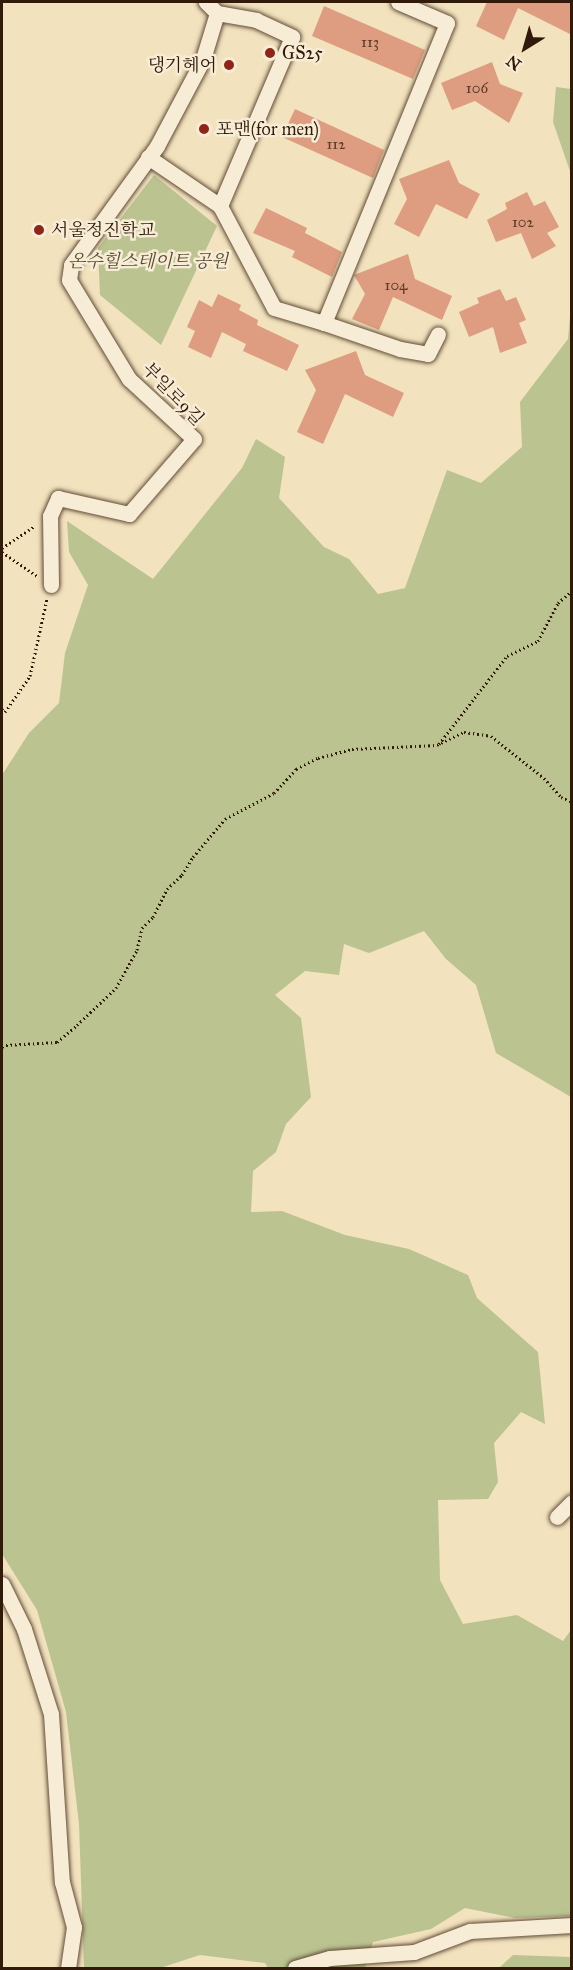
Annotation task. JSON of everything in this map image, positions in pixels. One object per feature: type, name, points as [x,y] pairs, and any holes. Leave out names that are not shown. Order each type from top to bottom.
[{"type":"street","points":[[206,2],[217,14],[256,20],[292,37],[220,206]]},
{"type":"street","points":[[324,323],[447,23],[399,2]]},
{"type":"street","name":"부일로9길","points":[[50,516],[58,498],[129,514],[194,439],[129,379],[69,280],[71,265],[148,157],[204,59],[217,14]]},
{"type":"street","points":[[148,157],[220,206],[274,308],[400,349],[428,354],[438,334]]},
{"type":"street","points":[[50,516],[51,585]]},
{"type":"street","points":[[557,1517],[572,1502]]},
{"type":"street","points":[[2,1584],[24,1629],[51,1714],[62,1882],[74,1927],[68,1968]]},
{"type":"street","points":[[295,1968],[330,1958],[414,1952],[470,1931],[572,1925]]},
{"type":"path","points":[[2,709],[5,712],[30,676],[51,585],[2,550],[50,516]]},
{"type":"path","points":[[437,745],[507,656],[538,641],[558,603],[572,591]]},
{"type":"path","points":[[2,1047],[57,1042],[116,988],[137,950],[142,928],[153,916],[167,889],[182,875],[199,849],[225,819],[274,793],[296,769],[318,758],[352,749],[437,745],[464,732],[491,736],[544,778],[561,797],[572,802]]},
{"type":"green space","points":[[556,87],[571,89],[571,174],[553,122]]},
{"type":"green space","name":"온수힐스테이트 공원","points":[[154,175],[217,226],[161,345],[100,295],[98,248]]},
{"type":"green space","points":[[571,306],[571,1097],[496,1053],[476,985],[446,959],[424,931],[369,953],[344,944],[339,975],[305,971],[275,995],[301,1018],[311,1097],[286,1124],[276,1152],[253,1171],[251,1212],[282,1211],[345,1235],[409,1249],[468,1275],[477,1298],[538,1352],[545,1424],[521,1412],[494,1443],[498,1482],[488,1499],[438,1500],[440,1580],[463,1624],[517,1615],[563,1641],[571,1630],[571,1916],[515,1918],[465,1908],[431,1929],[373,1942],[365,1968],[268,1968],[265,1963],[200,1955],[160,1968],[84,1968],[79,1824],[66,1712],[37,1610],[2,1554],[2,775],[29,733],[59,703],[65,653],[88,585],[69,552],[67,521],[153,579],[242,468],[256,439],[285,457],[279,498],[324,547],[349,559],[378,594],[405,588],[447,470],[481,483],[522,447],[520,402],[568,339]]},
{"type":"green space","points":[[513,1955],[571,1957],[571,1968],[499,1968]]},
{"type":"building","points":[[487,2],[572,2],[572,35],[518,8],[504,40],[476,26]]},
{"type":"building","points":[[324,6],[425,50],[413,79],[312,36]]},
{"type":"building","points":[[492,62],[500,84],[523,93],[509,123],[475,101],[452,110],[441,83]]},
{"type":"building","points":[[295,109],[384,150],[373,178],[282,137]]},
{"type":"building","points":[[449,160],[459,183],[480,194],[467,219],[436,204],[419,237],[394,224],[407,199],[399,179]]},
{"type":"building","points":[[527,192],[534,206],[545,201],[559,227],[547,233],[556,246],[532,259],[521,233],[496,242],[487,220],[507,209],[505,203]]},
{"type":"building","points":[[266,208],[307,228],[305,233],[342,252],[332,277],[292,257],[295,251],[253,233]]},
{"type":"building","points":[[408,254],[415,279],[452,296],[442,320],[393,297],[379,330],[352,319],[365,294],[354,275]]},
{"type":"building","points":[[500,289],[506,301],[516,297],[526,320],[519,323],[527,343],[500,353],[493,327],[469,337],[459,312],[479,303],[477,298]]},
{"type":"building","points":[[218,294],[241,305],[239,310],[258,320],[257,325],[299,345],[287,371],[243,351],[246,344],[222,332],[211,358],[188,347],[195,331],[187,327],[199,300],[212,307]]},
{"type":"building","points":[[356,351],[365,375],[404,393],[393,417],[345,394],[323,444],[297,432],[316,390],[305,370]]},
{"type":"place","name":"GS25","points":[[270,53]]},
{"type":"place","name":"댕기헤어","points":[[229,65]]},
{"type":"place","name":"포맨(for men)","points":[[204,129]]},
{"type":"place","name":"서울정진학교","points":[[39,230]]}]
